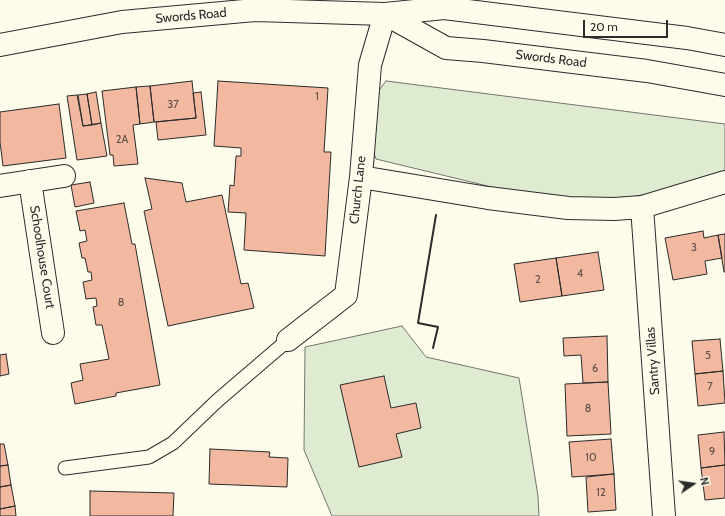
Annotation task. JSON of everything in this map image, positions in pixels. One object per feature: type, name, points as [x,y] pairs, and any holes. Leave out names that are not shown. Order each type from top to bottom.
[{"type":"street","name":"Swords Road","points":[[0,45],[122,22],[255,10],[386,7],[444,8],[484,6],[725,45]]},
{"type":"street","name":"Swords Road","points":[[386,7],[446,48],[483,51],[647,71],[725,84]]},
{"type":"street","name":"Church Lane","points":[[288,340],[346,295],[361,177],[370,65],[386,7]]},
{"type":"street","points":[[0,186],[64,176]]},
{"type":"street","points":[[361,177],[488,198],[568,208],[614,209],[642,207],[725,182]]},
{"type":"street","name":"Schoolhouse Court","points":[[30,181],[53,332]]},
{"type":"street","name":"Santry Villas","points":[[642,207],[664,516]]},
{"type":"lane","points":[[65,468],[149,457],[173,443],[218,400],[288,340]]},
{"type":"green space","points":[[386,81],[725,124],[725,182],[617,199],[529,196],[376,159],[370,141],[370,102]]},
{"type":"green space","points":[[402,326],[426,357],[519,378],[538,496],[539,516],[332,516],[304,450],[305,347]]},
{"type":"building","points":[[192,81],[196,118],[154,122],[150,86]]},
{"type":"building","points":[[218,81],[328,88],[324,152],[331,152],[325,256],[244,250],[246,213],[228,212],[230,185],[234,186],[236,156],[241,156],[241,148],[214,146]]},
{"type":"building","points":[[150,86],[154,122],[140,124],[136,87]]},
{"type":"building","points":[[136,87],[140,124],[133,125],[138,164],[114,166],[113,155],[110,155],[102,91]]},
{"type":"building","points":[[96,92],[101,123],[92,125],[87,94]]},
{"type":"building","points":[[201,92],[206,135],[158,140],[156,122],[196,118],[193,93]]},
{"type":"building","points":[[87,94],[92,125],[83,126],[78,95]]},
{"type":"building","points":[[77,95],[83,126],[101,123],[107,156],[77,160],[67,96]]},
{"type":"building","points":[[59,104],[66,158],[3,166],[0,142],[0,112]]},
{"type":"building","points":[[145,178],[182,183],[186,202],[222,195],[241,284],[248,283],[254,308],[168,326],[144,211],[152,209]]},
{"type":"building","points":[[90,182],[94,203],[75,207],[71,185]]},
{"type":"building","points":[[124,203],[132,244],[135,244],[160,385],[116,393],[116,396],[75,404],[71,383],[83,380],[80,364],[109,359],[102,325],[96,325],[93,307],[97,306],[96,298],[86,299],[83,282],[92,280],[91,272],[88,272],[85,258],[82,258],[79,243],[87,241],[85,230],[80,231],[76,211]]},
{"type":"building","points":[[703,231],[704,238],[718,235],[722,258],[705,261],[707,274],[673,280],[665,238]]},
{"type":"building","points":[[725,234],[725,272],[724,272],[718,235]]},
{"type":"building","points":[[598,252],[604,290],[562,296],[556,258]]},
{"type":"building","points":[[556,258],[562,296],[520,302],[514,264]]},
{"type":"building","points":[[607,336],[608,382],[583,383],[581,355],[564,356],[563,338]]},
{"type":"building","points":[[720,339],[723,371],[695,374],[692,341]]},
{"type":"building","points":[[6,354],[9,374],[0,376],[0,355]]},
{"type":"building","points":[[723,371],[725,403],[698,406],[695,374]]},
{"type":"building","points":[[384,376],[391,408],[416,403],[421,428],[396,434],[402,457],[359,467],[340,385]]},
{"type":"building","points":[[608,382],[611,434],[567,436],[565,384]]},
{"type":"building","points":[[724,432],[725,465],[701,468],[698,435]]},
{"type":"building","points":[[611,439],[614,474],[572,477],[569,442]]},
{"type":"building","points":[[0,444],[4,444],[8,465],[0,466]]},
{"type":"building","points":[[210,449],[270,452],[269,457],[288,458],[287,487],[209,484]]},
{"type":"building","points":[[8,465],[11,485],[0,487],[0,466]]},
{"type":"building","points":[[725,465],[725,498],[705,500],[701,468]]},
{"type":"building","points":[[614,474],[616,510],[588,512],[586,477]]},
{"type":"building","points":[[11,485],[15,506],[0,509],[0,487]]},
{"type":"building","points":[[90,491],[174,493],[173,516],[90,516]]},
{"type":"building","points":[[15,506],[16,516],[0,516],[0,509]]},
{"type":"wall","points":[[433,348],[438,327],[418,323],[436,215]]}]
